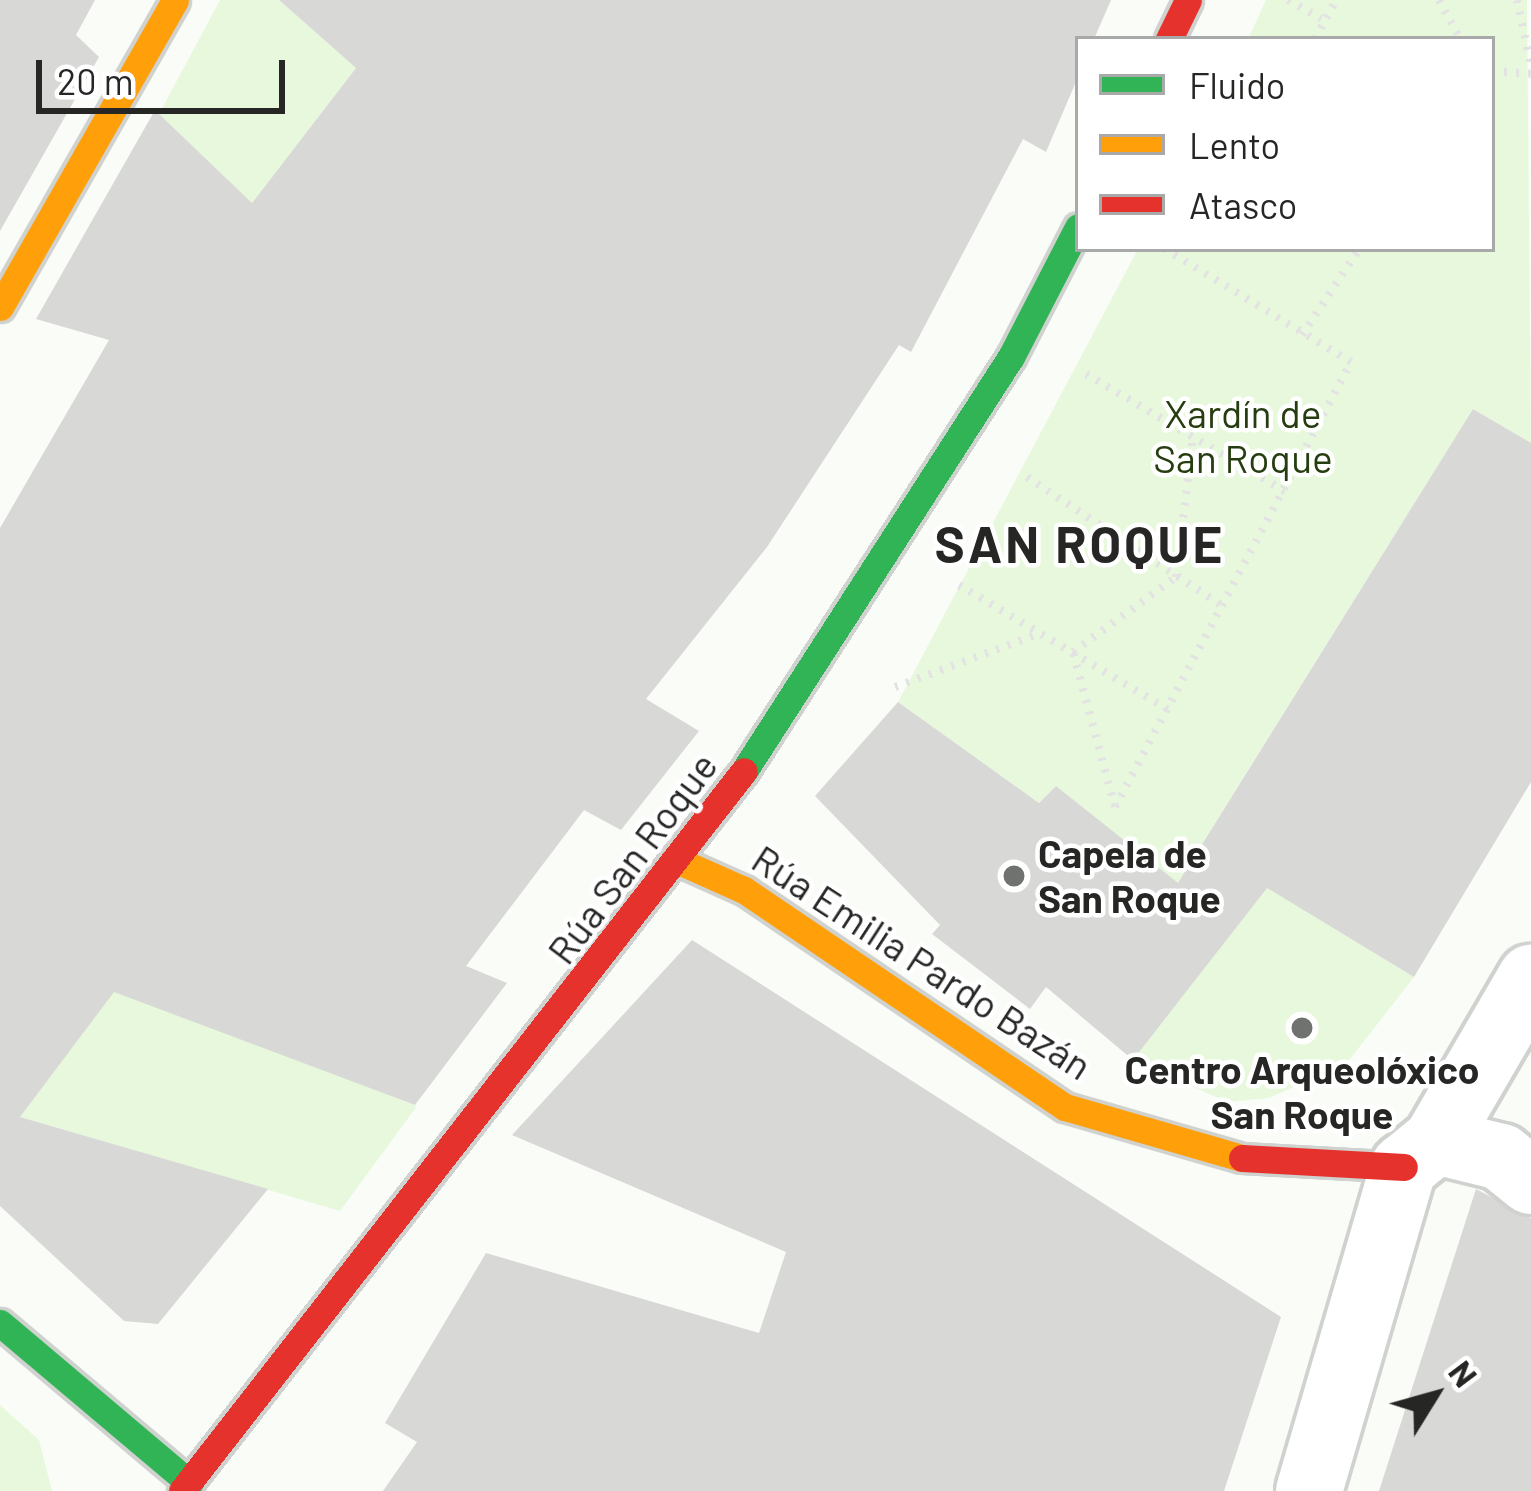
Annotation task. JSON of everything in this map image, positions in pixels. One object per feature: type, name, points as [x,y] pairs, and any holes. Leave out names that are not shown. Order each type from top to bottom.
[{"type":"street","points":[[0,307],[176,0]]},
{"type":"street","points":[[1170,36],[1188,0]]},
{"type":"street","name":"Rúa San Roque","points":[[186,1487],[682,862],[998,377],[1075,233]]},
{"type":"street","name":"Rúa Emilia Pardo Bazán","points":[[682,862],[744,890],[1065,1107],[1236,1158],[1420,1154]]},
{"type":"street","points":[[1309,1491],[1420,1154],[1531,978]]},
{"type":"street","points":[[1420,1154],[1501,1157],[1531,1181]]},
{"type":"street","points":[[0,1323],[186,1487]]},
{"type":"path","points":[[1288,0],[1322,19]]},
{"type":"path","points":[[1316,36],[1336,0]]},
{"type":"path","points":[[1440,0],[1458,36]]},
{"type":"path","points":[[1516,0],[1531,64]]},
{"type":"path","points":[[1495,71],[1531,74]]},
{"type":"path","points":[[1073,652],[1115,807],[1227,610],[1351,362],[1170,252]]},
{"type":"path","points":[[1301,335],[1357,252]]},
{"type":"path","points":[[1064,362],[1286,492]]},
{"type":"path","points":[[1073,652],[1176,577],[1193,436]]},
{"type":"path","points":[[1005,463],[1227,610]]},
{"type":"path","points":[[941,574],[1169,710]]},
{"type":"path","points":[[884,691],[1040,633]]},
{"type":"green space","points":[[220,0],[279,0],[356,68],[252,203],[159,114]]},
{"type":"green space","name":"Xardín de San Roque","points":[[1266,0],[1527,0],[1531,443],[1473,409],[1200,847],[1414,977],[1347,1063],[1269,1098],[1227,1102],[1133,1060],[1214,956],[1152,863],[1056,786],[1039,803],[898,702],[1136,252],[1495,252],[1495,36],[1249,36]]},
{"type":"green space","points":[[0,949],[417,1106],[340,1211],[10,1114]]},
{"type":"green space","points":[[0,1405],[39,1440],[52,1491],[0,1491]]},
{"type":"building","points":[[0,0],[95,0],[76,35],[99,57],[0,231]]},
{"type":"building","points":[[279,0],[1111,0],[1095,36],[1075,36],[1075,84],[1046,152],[1023,139],[911,352],[899,345],[767,547],[646,699],[699,731],[621,830],[584,810],[466,966],[507,983],[415,1105],[114,992],[20,1117],[268,1189],[158,1324],[124,1321],[0,1206],[0,528],[109,340],[36,319],[155,110],[252,203],[356,68]]},
{"type":"building","points":[[1473,409],[1531,443],[1531,782],[1414,977],[1267,888],[1133,1060],[1046,987],[1030,1009],[932,934],[940,925],[815,796],[898,702],[1039,803],[1056,786],[1178,883]]},
{"type":"building","points":[[692,940],[1281,1317],[1224,1491],[383,1491],[417,1442],[385,1423],[486,1253],[759,1333],[786,1252],[512,1135]]},
{"type":"building","points":[[1476,1189],[1531,1218],[1531,1491],[1379,1491]]},
{"type":"traffic: fast","points":[[744,771],[1011,357],[1075,233]]},
{"type":"traffic: fast","points":[[0,1323],[189,1483]]},
{"type":"traffic: slow","points":[[0,307],[175,0]]},
{"type":"traffic: slow","points":[[681,862],[744,890],[1065,1107],[1242,1158]]},
{"type":"traffic: jam","points":[[1170,36],[1188,0]]},
{"type":"traffic: jam","points":[[182,1491],[744,771]]},
{"type":"traffic: jam","points":[[1242,1158],[1404,1167]]},
{"type":"place","name":"Capela de San Roque","points":[[1014,876]]},
{"type":"place","name":"Centro Arqueolóxico San Roque","points":[[1302,1028]]},
{"type":"district","name":"SAN ROQUE","points":[[1080,543]]}]
